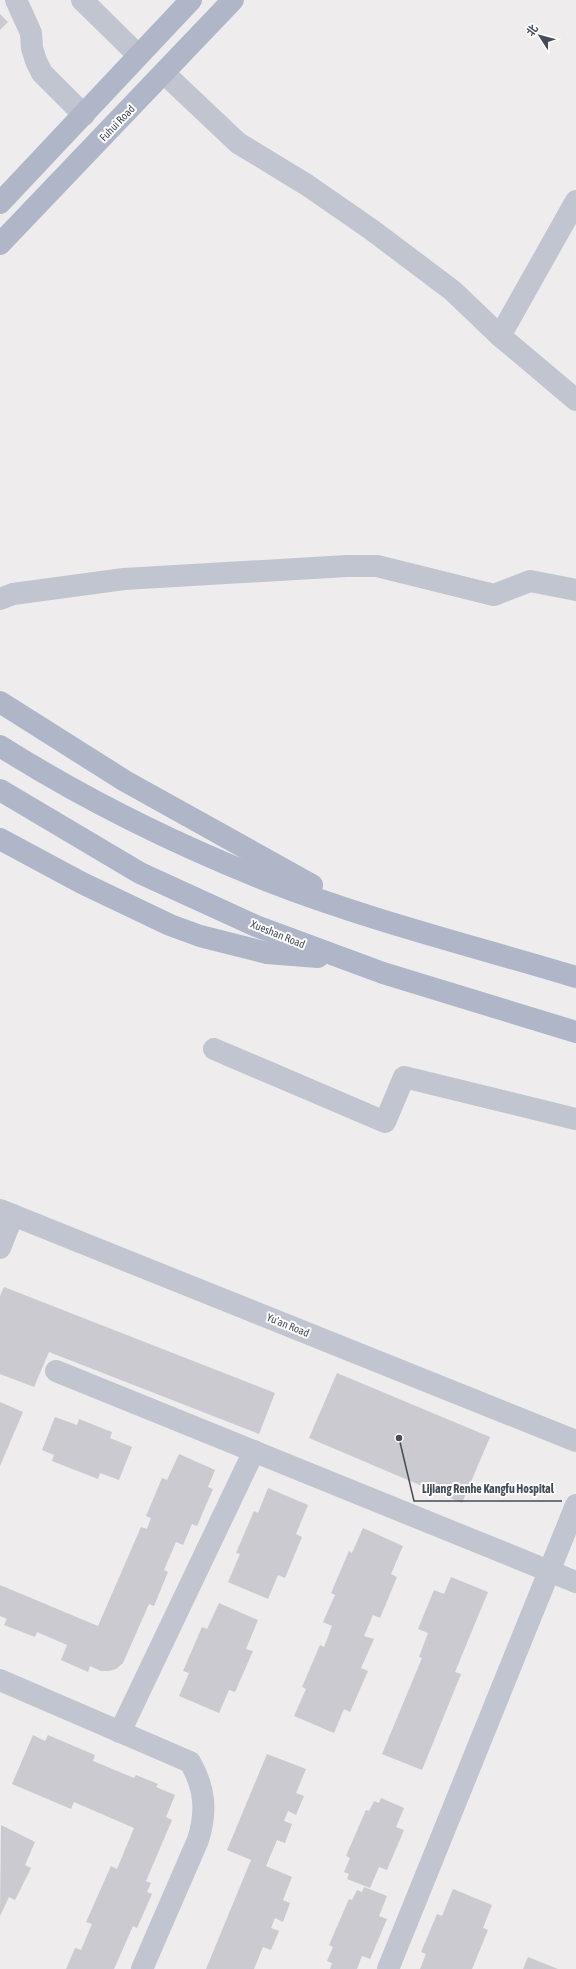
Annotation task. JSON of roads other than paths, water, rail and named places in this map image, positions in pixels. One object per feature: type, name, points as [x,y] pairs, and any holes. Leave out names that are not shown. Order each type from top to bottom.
[{"type":"main road","points":[[0,203],[191,0]]},
{"type":"main road","name":"Fuhui Road","points":[[0,244],[233,0]]},
{"type":"main road","points":[[0,702],[125,780],[364,913]]},
{"type":"main road","points":[[0,746],[107,808],[206,855],[269,881],[364,913],[576,977]]},
{"type":"main road","name":"Xueshan Road","points":[[0,790],[140,873],[256,926],[383,973],[576,1032]]},
{"type":"main road","points":[[0,839],[82,883],[170,925],[200,936],[267,953],[341,958]]},
{"type":"street","points":[[16,0],[31,33],[32,48],[42,73],[84,115]]},
{"type":"street","points":[[82,0],[138,55]]},
{"type":"street","points":[[164,73],[238,143],[307,185],[372,230],[452,291],[500,336],[576,400]]},
{"type":"street","points":[[500,336],[576,201]]},
{"type":"street","points":[[0,599],[13,594],[124,579],[347,566],[377,566],[494,595],[530,581],[576,590]]},
{"type":"street","points":[[214,1049],[385,1122],[404,1076],[576,1119]]},
{"type":"street","points":[[0,1248],[7,1212]]},
{"type":"street","name":"Yu'an Road","points":[[7,1212],[576,1441]]},
{"type":"street","points":[[56,1371],[576,1582]]},
{"type":"street","points":[[120,1732],[254,1451]]},
{"type":"street","points":[[388,1969],[576,1506]]},
{"type":"street","points":[[0,1680],[190,1762],[197,1775],[202,1789],[204,1806],[203,1823],[198,1840],[142,1969]]},
{"type":"place","name":"Lijiang Renhe Kangfu Hospital","points":[[399,1438]]}]
